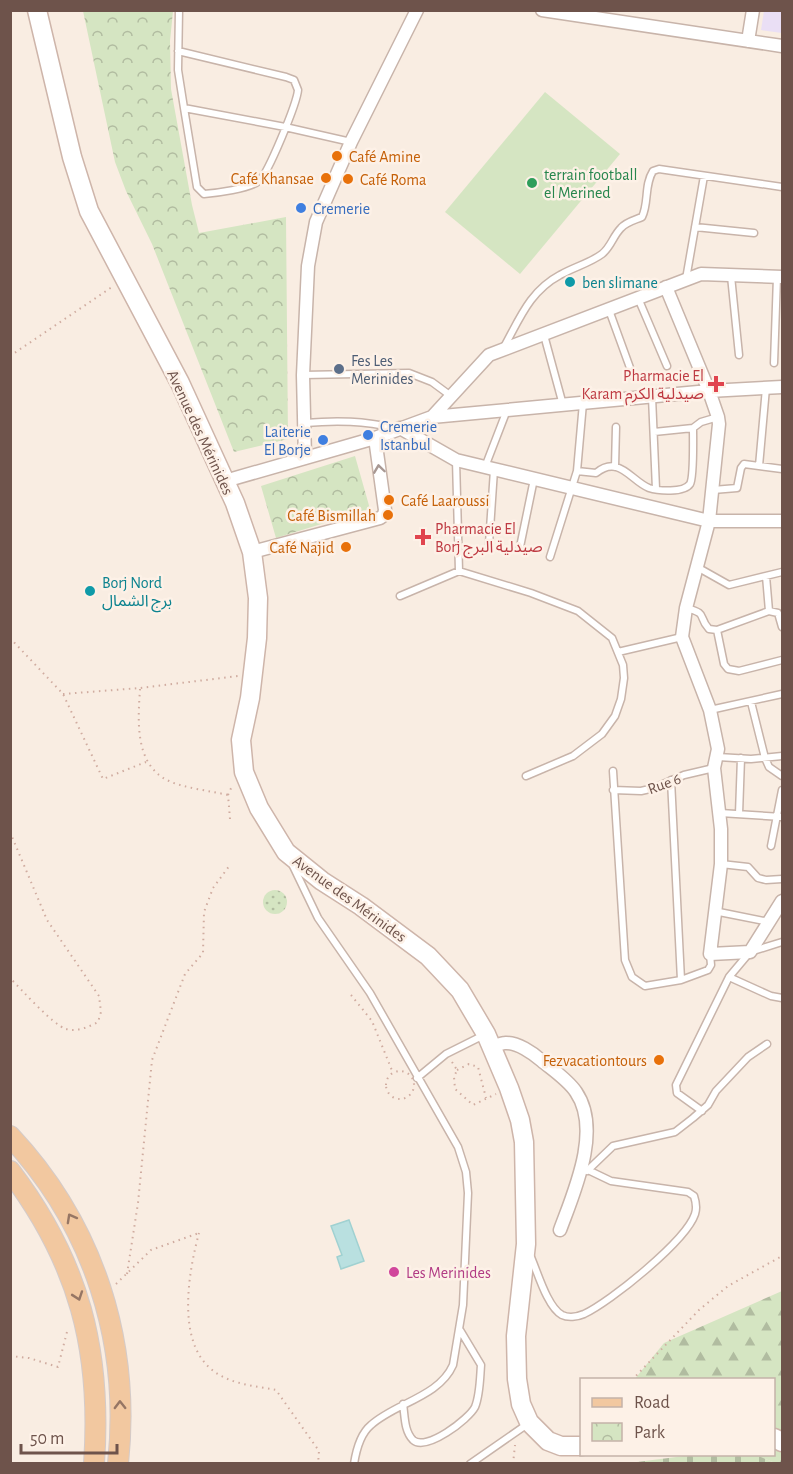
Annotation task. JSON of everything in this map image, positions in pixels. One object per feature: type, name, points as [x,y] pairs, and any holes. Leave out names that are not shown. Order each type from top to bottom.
[{"type":"main road","name":"Avenue des Mérinides","points":[[37,10],[81,190],[96,226],[180,383],[242,519],[252,552],[258,618],[253,674],[241,740],[242,764],[259,808],[286,852],[428,956],[460,990],[489,1040],[509,1088],[522,1132],[525,1154],[526,1244],[516,1336],[517,1379],[522,1427],[554,1444],[580,1446]]},
{"type":"main road","points":[[10,1136],[44,1174],[68,1212],[91,1259],[114,1345],[120,1389],[121,1429],[118,1464]]},
{"type":"main road","points":[[10,1171],[42,1216],[72,1280],[82,1310],[92,1355],[95,1385],[94,1464]]},
{"type":"street","points":[[305,458],[303,375],[310,245],[323,202],[417,10]]},
{"type":"street","points":[[542,10],[783,46]]},
{"type":"street","points":[[748,41],[753,10]]},
{"type":"street","points":[[432,417],[489,355],[701,274],[780,277]]},
{"type":"street","points":[[666,287],[718,417],[709,521],[686,608],[682,637],[710,710],[718,748],[716,763],[721,864],[710,954],[750,952],[783,901]]},
{"type":"street","points":[[225,482],[375,438],[432,417],[709,391],[783,387]]},
{"type":"street","points":[[400,428],[456,460],[571,488],[709,521],[783,521]]},
{"type":"street","points":[[252,552],[380,518],[384,515],[375,438]]},
{"type":"street","points":[[489,1040],[513,1044],[534,1054],[576,1093],[584,1113],[587,1142],[578,1181],[560,1230]]},
{"type":"lane","points":[[178,51],[294,80],[298,87],[298,94],[260,180],[250,185],[204,194],[197,187],[178,69],[178,51],[179,10]]},
{"type":"lane","points":[[184,108],[351,142]]},
{"type":"lane","points":[[502,350],[531,297],[557,276],[599,256],[609,248],[619,229],[642,217],[645,212],[649,177],[653,171],[659,169],[783,187]]},
{"type":"lane","points":[[686,280],[704,176]]},
{"type":"lane","points":[[695,227],[754,233]]},
{"type":"lane","points":[[731,275],[739,355]]},
{"type":"lane","points":[[774,363],[780,277]]},
{"type":"lane","points":[[638,298],[667,366]]},
{"type":"lane","points":[[609,309],[633,376]]},
{"type":"lane","points":[[543,334],[563,405]]},
{"type":"lane","points":[[303,375],[409,373],[432,382],[451,396]]},
{"type":"lane","points":[[759,466],[766,388]]},
{"type":"lane","points":[[652,397],[656,489]]},
{"type":"lane","points":[[550,557],[577,471],[583,403]]},
{"type":"lane","points":[[489,544],[490,468],[507,410]]},
{"type":"lane","points":[[654,432],[693,428],[701,422],[718,417]]},
{"type":"lane","points":[[305,423],[351,420],[400,428]]},
{"type":"lane","points":[[615,467],[616,427]]},
{"type":"lane","points":[[577,471],[596,473],[601,468],[615,467],[625,470],[645,486],[679,490],[689,486],[691,481],[693,428]]},
{"type":"lane","points":[[456,460],[459,571]]},
{"type":"lane","points":[[712,490],[736,488],[744,464],[783,470]]},
{"type":"lane","points":[[520,547],[534,479]]},
{"type":"lane","points":[[696,566],[729,585],[783,572]]},
{"type":"lane","points":[[400,596],[459,571],[531,593],[578,611],[612,638],[623,664],[624,678],[621,699],[615,716],[602,735],[573,756],[526,776]]},
{"type":"lane","points":[[766,576],[769,611]]},
{"type":"lane","points":[[686,608],[699,611],[703,615],[707,628],[717,630],[769,611],[778,613],[783,627]]},
{"type":"lane","points":[[717,630],[724,664],[728,669],[739,671],[783,660]]},
{"type":"lane","points":[[618,652],[682,637]]},
{"type":"lane","points":[[710,710],[783,694]]},
{"type":"lane","points":[[751,702],[765,758],[769,767],[783,776]]},
{"type":"lane","points":[[716,763],[783,756]]},
{"type":"lane","points":[[739,814],[741,759]]},
{"type":"lane","name":"Rue 6","points":[[613,790],[641,791],[654,788],[716,763]]},
{"type":"lane","points":[[613,771],[625,960],[632,977],[645,986],[681,980],[708,970],[711,965],[710,954]]},
{"type":"lane","points":[[671,780],[681,980]]},
{"type":"lane","points":[[771,846],[780,817],[783,790]]},
{"type":"lane","points":[[720,813],[780,817]]},
{"type":"lane","points":[[286,852],[318,918],[370,993],[458,1147],[466,1172],[468,1193],[460,1330],[450,1374],[429,1391],[370,1425],[362,1438],[354,1464]]},
{"type":"lane","points":[[721,864],[748,867],[758,878],[766,880],[783,879]]},
{"type":"lane","points":[[714,911],[769,922]]},
{"type":"lane","points":[[702,1111],[677,1093],[676,1085],[729,977],[750,952],[783,942]]},
{"type":"lane","points":[[729,977],[760,992],[782,998]]},
{"type":"lane","points":[[417,1078],[446,1054],[489,1040]]},
{"type":"lane","points":[[578,1181],[613,1146],[675,1132],[708,1105],[716,1091],[748,1057],[767,1044]]},
{"type":"lane","points":[[526,1244],[552,1305],[559,1314],[574,1317],[583,1315],[601,1304],[665,1254],[690,1223],[695,1213],[694,1196],[688,1192],[611,1181],[588,1170]]},
{"type":"lane","points":[[403,1404],[406,1429],[414,1441],[420,1443],[434,1440],[457,1427],[475,1407],[481,1365],[460,1330]]},
{"type":"lane","points":[[470,1464],[522,1427]]},
{"type":"path","points":[[10,356],[124,279]]},
{"type":"path","points":[[10,638],[63,694],[103,779],[146,762]]},
{"type":"path","points":[[63,694],[140,688],[253,674]]},
{"type":"path","points":[[140,688],[137,725],[146,762],[168,780],[228,795]]},
{"type":"path","points":[[10,832],[47,920],[99,996],[101,1012],[98,1022],[86,1028],[66,1029],[42,1010],[10,978]]},
{"type":"path","points":[[127,1274],[138,1203],[152,1060],[185,974],[203,953],[204,912],[213,888],[230,865]]},
{"type":"path","points":[[351,995],[372,1021],[393,1073],[387,1080],[388,1093],[396,1098],[406,1097]]},
{"type":"path","points":[[446,1054],[457,1070]]},
{"type":"path","points":[[486,1098],[478,1067],[470,1064],[457,1070],[454,1077],[455,1089],[472,1105],[496,1094]]},
{"type":"path","points":[[103,1297],[151,1250],[198,1233],[189,1281],[187,1310],[195,1347],[211,1370],[246,1385],[276,1390],[319,1451],[318,1464]]},
{"type":"path","points":[[634,1378],[699,1310],[728,1286],[783,1256]]},
{"type":"path","points":[[10,1356],[29,1358],[58,1367],[66,1330],[82,1310]]},
{"type":"path","points":[[513,1464],[522,1427]]},
{"type":"shaded area","points":[[764,11],[782,11],[782,33],[761,30]]},
{"type":"green space","points":[[83,11],[173,11],[170,41],[171,89],[199,233],[286,217],[288,439],[234,452],[152,244],[126,191],[115,162]]},
{"type":"green space","name":"terrain football el Merined","points":[[545,92],[620,154],[520,274],[445,212]]},
{"type":"green space","points":[[355,456],[370,509],[276,538],[261,486]]},
{"type":"green space","points":[[275,890],[283,894],[287,902],[283,910],[275,914],[267,910],[263,902],[267,894]]},
{"type":"green space","points":[[782,1291],[782,1463],[775,1463],[758,1456],[775,1456],[775,1378],[636,1378],[664,1343]]},
{"type":"green space","points":[[684,1456],[758,1456],[775,1463],[629,1463]]},
{"type":"water","points":[[349,1220],[364,1261],[341,1269],[337,1257],[342,1255],[331,1226]]},
{"type":"place","name":"Café Amine","points":[[337,156]]},
{"type":"place","name":"Café Khansae","points":[[326,178]]},
{"type":"place","name":"Café Roma","points":[[348,179]]},
{"type":"place","name":"terrain football el Merined","points":[[532,183]]},
{"type":"place","name":"Cremerie","points":[[301,208]]},
{"type":"place","name":"ben slimane","points":[[570,282]]},
{"type":"place","name":"Fes Les Merinides","points":[[339,369]]},
{"type":"place","name":"Pharmacie El Karam صيدلية الكرم","points":[[716,384]]},
{"type":"place","name":"Cremerie Istanbul","points":[[368,435]]},
{"type":"place","name":"Laiterie El Borje","points":[[323,440]]},
{"type":"place","name":"Café Laaroussi","points":[[389,500]]},
{"type":"place","name":"Café Bismillah","points":[[388,515]]},
{"type":"place","name":"Pharmacie El Borj صيدلية البرج","points":[[423,537]]},
{"type":"place","name":"Café Najid","points":[[346,547]]},
{"type":"place","name":"Borj Nord برج الشمال","points":[[90,591]]},
{"type":"place","name":"Fezvacationtours","points":[[659,1060]]},
{"type":"place","name":"Les Merinides","points":[[394,1272]]}]
